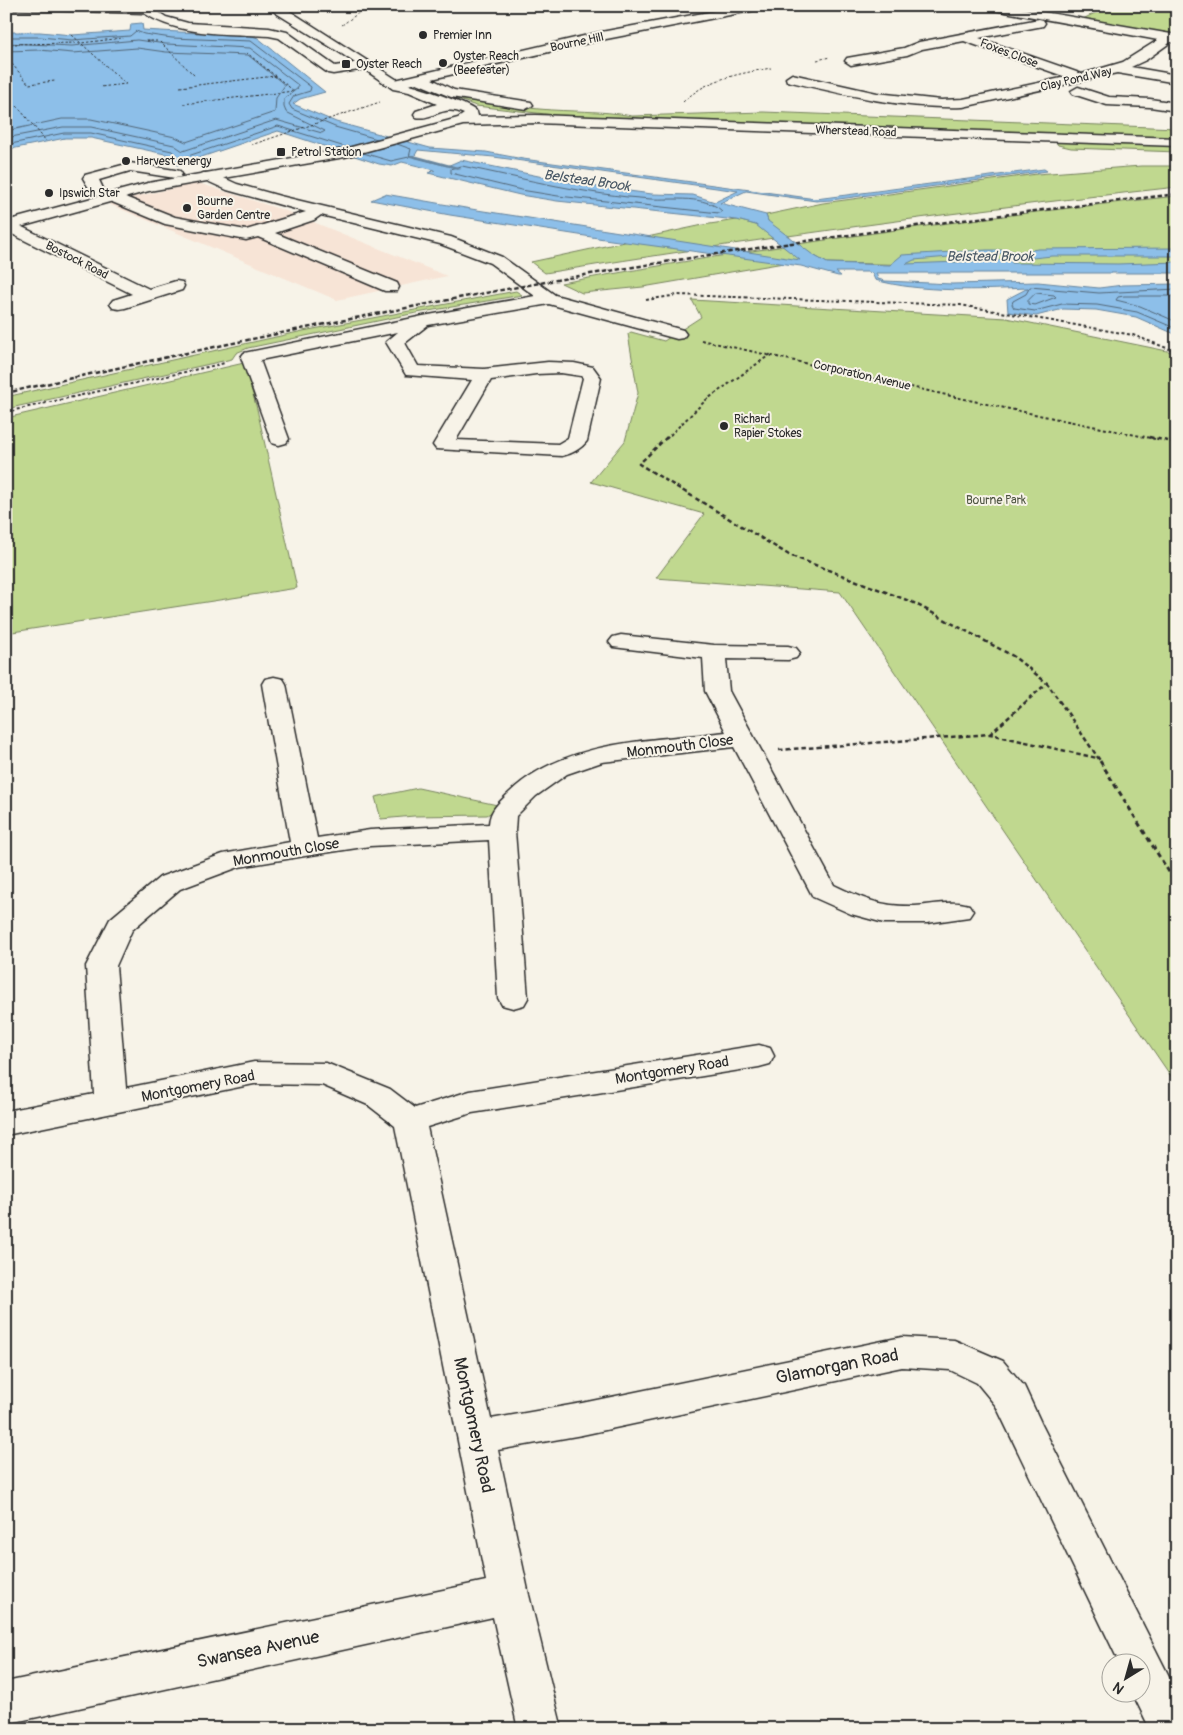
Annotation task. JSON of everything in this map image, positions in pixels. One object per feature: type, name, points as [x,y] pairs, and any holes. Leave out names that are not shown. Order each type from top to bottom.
[{"type":"street","points":[[10,6],[144,8],[162,20],[187,27],[269,32],[283,35],[333,70],[366,65]]},
{"type":"street","points":[[275,6],[397,85],[413,89],[459,116]]},
{"type":"street","name":"Bourne Hill","points":[[397,85],[601,36],[761,6]]},
{"type":"street","name":"Clay Pond Way","points":[[989,6],[1172,39]]},
{"type":"street","name":"Foxes Close","points":[[851,61],[907,51],[932,43],[1039,23]]},
{"type":"street","name":"Foxes Close","points":[[965,37],[1079,85],[1107,101],[1150,103],[1177,107]]},
{"type":"street","name":"Clay Pond Way","points":[[792,78],[906,103],[963,103],[1079,85],[1118,69],[1172,39]]},
{"type":"street","points":[[1118,69],[1177,79]]},
{"type":"street","points":[[420,79],[451,93],[526,105]]},
{"type":"street","points":[[397,85],[398,93],[430,122],[459,116]]},
{"type":"street","points":[[857,93],[871,87]]},
{"type":"street","points":[[104,194],[174,174],[330,148],[387,132],[421,115]]},
{"type":"street","points":[[7,221],[32,209],[104,194],[345,153],[405,136],[459,116]]},
{"type":"street","name":"Wherstead Road","points":[[459,116],[1177,142]]},
{"type":"street","points":[[208,176],[251,193],[416,232],[466,247],[496,260],[550,299],[677,334]]},
{"type":"street","points":[[104,194],[170,221],[246,235],[309,217],[318,210]]},
{"type":"street","name":"Bostock Road","points":[[7,221],[147,295]]},
{"type":"street","points":[[260,232],[391,287]]},
{"type":"street","points":[[119,304],[176,286]]},
{"type":"street","points":[[278,439],[250,357],[423,321],[550,299]]},
{"type":"street","points":[[423,321],[394,342],[412,371],[484,375],[532,368],[568,368],[587,371],[592,378],[577,441],[562,450],[553,451],[443,445],[484,375]]},
{"type":"street","points":[[621,642],[714,652],[788,653]]},
{"type":"street","name":"Monmouth Close","points":[[714,652],[717,692],[823,891],[852,905],[874,912],[910,914],[959,911]]},
{"type":"street","points":[[274,684],[305,848]]},
{"type":"street","name":"Monmouth Close","points":[[513,998],[502,831],[503,814],[527,790],[558,769],[598,755],[746,745]]},
{"type":"street","name":"Monmouth Close","points":[[111,1103],[101,966],[120,926],[170,883],[233,860],[305,848],[370,838],[502,831]]},
{"type":"street","name":"Montgomery Road","points":[[410,1121],[470,1102],[759,1056]]},
{"type":"street","name":"Montgomery Road","points":[[6,1123],[254,1073],[326,1074],[379,1097],[410,1121],[509,1595],[540,1729]]},
{"type":"street","name":"Glamorgan Road","points":[[477,1438],[902,1352],[954,1355],[990,1372],[1011,1397],[1024,1428],[1135,1652]]},
{"type":"street","name":"Swansea Avenue","points":[[6,1703],[509,1595]]},
{"type":"street","name":"Glamorgan Road","points":[[1150,1684],[1172,1729]]},
{"type":"path","points":[[324,38],[368,6]]},
{"type":"path","points":[[72,35],[126,84],[100,87]]},
{"type":"path","points":[[158,41],[163,37]]},
{"type":"path","points":[[6,44],[81,43],[123,38]]},
{"type":"path","points":[[146,41],[168,41]]},
{"type":"path","points":[[158,41],[195,76]]},
{"type":"path","points":[[183,104],[294,91],[242,49]]},
{"type":"path","points":[[6,57],[28,84],[55,81]]},
{"type":"path","points":[[180,87],[275,76]]},
{"type":"path","points":[[257,143],[387,99]]},
{"type":"path","points":[[17,106],[46,141]]},
{"type":"path","points":[[590,310],[678,295],[960,305],[1133,335],[1177,352]]},
{"type":"path","name":"Corporation Avenue","points":[[677,334],[1000,407],[1177,443]]},
{"type":"path","points":[[771,354],[706,400],[639,464],[789,555],[912,602],[1013,656],[1047,683],[1098,758],[1177,884]]},
{"type":"path","points":[[6,412],[250,357]]},
{"type":"path","points":[[990,734],[1047,683]]},
{"type":"path","points":[[746,745],[990,734],[1098,758]]},
{"type":"shaded area","points":[[198,183],[286,211],[447,276],[337,300],[106,203]]},
{"type":"green space","points":[[1100,6],[1177,6],[1177,36],[1083,19],[1105,8]]},
{"type":"green space","points":[[437,88],[488,101],[526,108],[632,116],[763,112],[1177,128],[1177,138],[563,116],[476,106],[433,90]]},
{"type":"green space","points":[[1057,140],[1177,143],[1177,152],[1071,148],[1058,145]]},
{"type":"green space","points":[[1141,166],[1177,166],[1177,187],[1018,205],[860,226],[545,273],[531,262],[703,225],[737,220],[756,225],[768,221],[766,215],[823,203],[1037,174]]},
{"type":"green space","points":[[1177,196],[1177,270],[827,263],[813,255],[801,260],[643,287],[582,293],[561,283],[714,257],[868,234]]},
{"type":"green space","points":[[516,291],[522,295],[411,314],[248,348],[236,353],[232,359],[6,409],[6,397],[303,331]]},
{"type":"green space","name":"Bourne Park","points":[[692,300],[1006,318],[1177,353],[1177,1085],[840,592],[656,578],[704,514],[591,482],[625,441],[638,393],[628,334],[631,332],[664,341],[701,317]]},
{"type":"green space","points":[[244,363],[257,409],[297,588],[6,633],[6,418]]},
{"type":"green space","points":[[418,788],[502,806],[487,815],[414,816],[381,819],[375,797]]},
{"type":"water","points":[[142,23],[143,30],[252,36],[258,38],[325,92],[300,99],[293,104],[336,122],[430,148],[486,152],[523,159],[816,199],[1044,169],[1047,171],[831,200],[816,201],[746,191],[720,203],[766,215],[768,221],[813,255],[827,263],[890,265],[902,255],[987,250],[1018,252],[1038,249],[1177,248],[1177,256],[1052,256],[1013,260],[1012,256],[997,253],[914,260],[906,264],[1010,260],[1012,263],[1118,264],[1177,262],[1177,273],[876,273],[878,279],[885,281],[952,284],[1038,282],[1099,288],[1123,285],[1177,284],[1177,335],[1136,317],[1096,310],[1063,309],[1036,316],[1008,312],[1007,299],[1028,288],[951,290],[912,287],[875,280],[872,273],[868,272],[836,272],[841,276],[838,276],[801,266],[611,240],[450,215],[371,200],[385,194],[800,260],[756,225],[737,220],[557,201],[520,195],[428,173],[435,170],[402,162],[392,166],[379,164],[278,131],[178,165],[163,161],[174,156],[91,138],[65,138],[6,150],[6,32],[40,32],[72,35],[130,31],[131,24]],"holes":[[[418,150],[494,157],[738,191],[715,202],[693,195],[652,194],[582,185],[461,160],[447,166],[414,157]]]},
{"type":"waterway","name":"Belstead Brook","points":[[412,156],[459,168]]},
{"type":"railway","points":[[6,393],[295,330],[585,275],[881,231],[1177,194]]},
{"type":"place","name":"Premier Inn","points":[[423,35]]},
{"type":"place","name":"Oyster Reach (Beefeater)","points":[[443,63]]},
{"type":"place","name":"Oyster Reach","points":[[346,64]]},
{"type":"place","name":"Petrol Station","points":[[281,152]]},
{"type":"place","name":"Harvest energy","points":[[126,161]]},
{"type":"place","name":"Ipswich Star","points":[[49,193]]},
{"type":"place","name":"Bourne Garden Centre","points":[[187,208]]},
{"type":"place","name":"Richard Rapier Stokes","points":[[724,426]]}]
